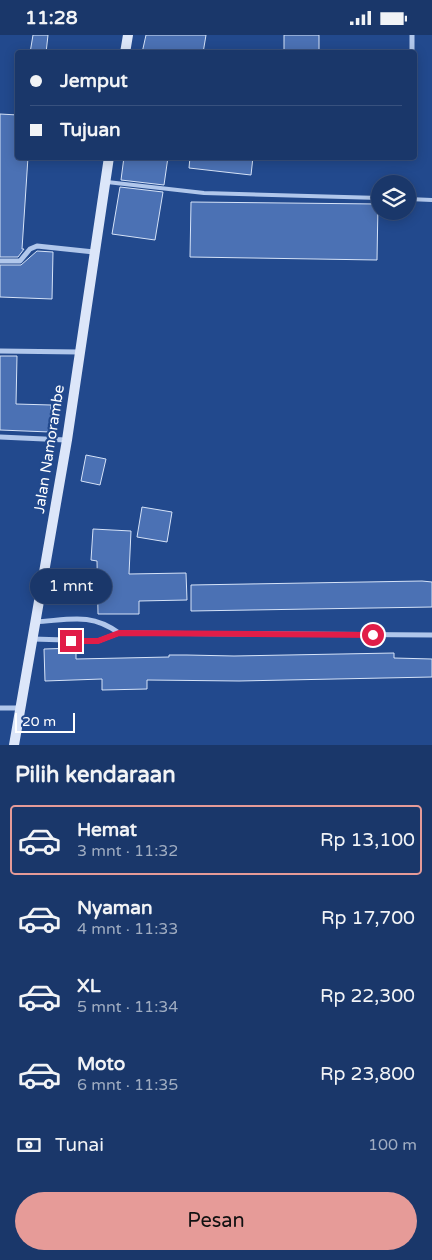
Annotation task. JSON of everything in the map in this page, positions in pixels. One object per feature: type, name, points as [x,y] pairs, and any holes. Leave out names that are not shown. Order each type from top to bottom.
[{"type":"main road","points":[[126,50],[128,35]]},
{"type":"main road","name":"Jalan Namorambe","points":[[14,745],[67,440],[108,160]]},
{"type":"street","points":[[412,35],[412,50]]},
{"type":"street","points":[[0,261],[20,261],[30,249],[37,246],[94,252]]},
{"type":"street","points":[[0,351],[79,352]]},
{"type":"street","points":[[0,437],[67,440]]},
{"type":"street","points":[[35,622],[93,619],[107,624],[119,633]]},
{"type":"street","points":[[33,639],[98,641],[119,633],[432,635]]},
{"type":"street","points":[[0,708],[20,708]]},
{"type":"lane","points":[[105,182],[204,193],[371,198]]},
{"type":"lane","points":[[416,199],[432,200]]},
{"type":"building","points":[[33,35],[48,35],[46,50],[30,50]]},
{"type":"building","points":[[146,35],[206,35],[204,50],[143,50]]},
{"type":"building","points":[[284,35],[319,35],[319,50],[284,50]]},
{"type":"building","points":[[0,114],[15,115],[15,160],[28,160],[22,249],[24,249],[18,257],[0,257]]},
{"type":"building","points":[[124,160],[168,160],[164,185],[121,180]]},
{"type":"building","points":[[190,160],[253,160],[251,175],[189,168]]},
{"type":"building","points":[[120,187],[163,192],[155,240],[112,234]]},
{"type":"building","points":[[191,202],[371,204],[371,220],[378,220],[377,260],[190,257]]},
{"type":"building","points":[[37,251],[53,252],[52,299],[0,297],[0,265],[21,265]]},
{"type":"building","points":[[0,356],[17,356],[16,404],[51,405],[50,432],[0,430]]},
{"type":"building","points":[[86,455],[106,459],[100,485],[81,481]]},
{"type":"building","points":[[142,507],[172,512],[167,542],[137,537]]},
{"type":"building","points":[[93,529],[131,531],[129,574],[186,573],[187,600],[139,601],[139,614],[98,614],[97,561],[91,560]]},
{"type":"building","points":[[432,582],[432,607],[191,611],[191,585]]},
{"type":"building","points":[[76,648],[76,659],[169,657],[169,655],[234,656],[394,653],[394,658],[432,659],[432,677],[239,681],[147,680],[147,689],[102,690],[102,679],[45,681],[44,649]]},
{"type":"route","points":[[71,641],[98,641],[119,633],[373,635]]}]
